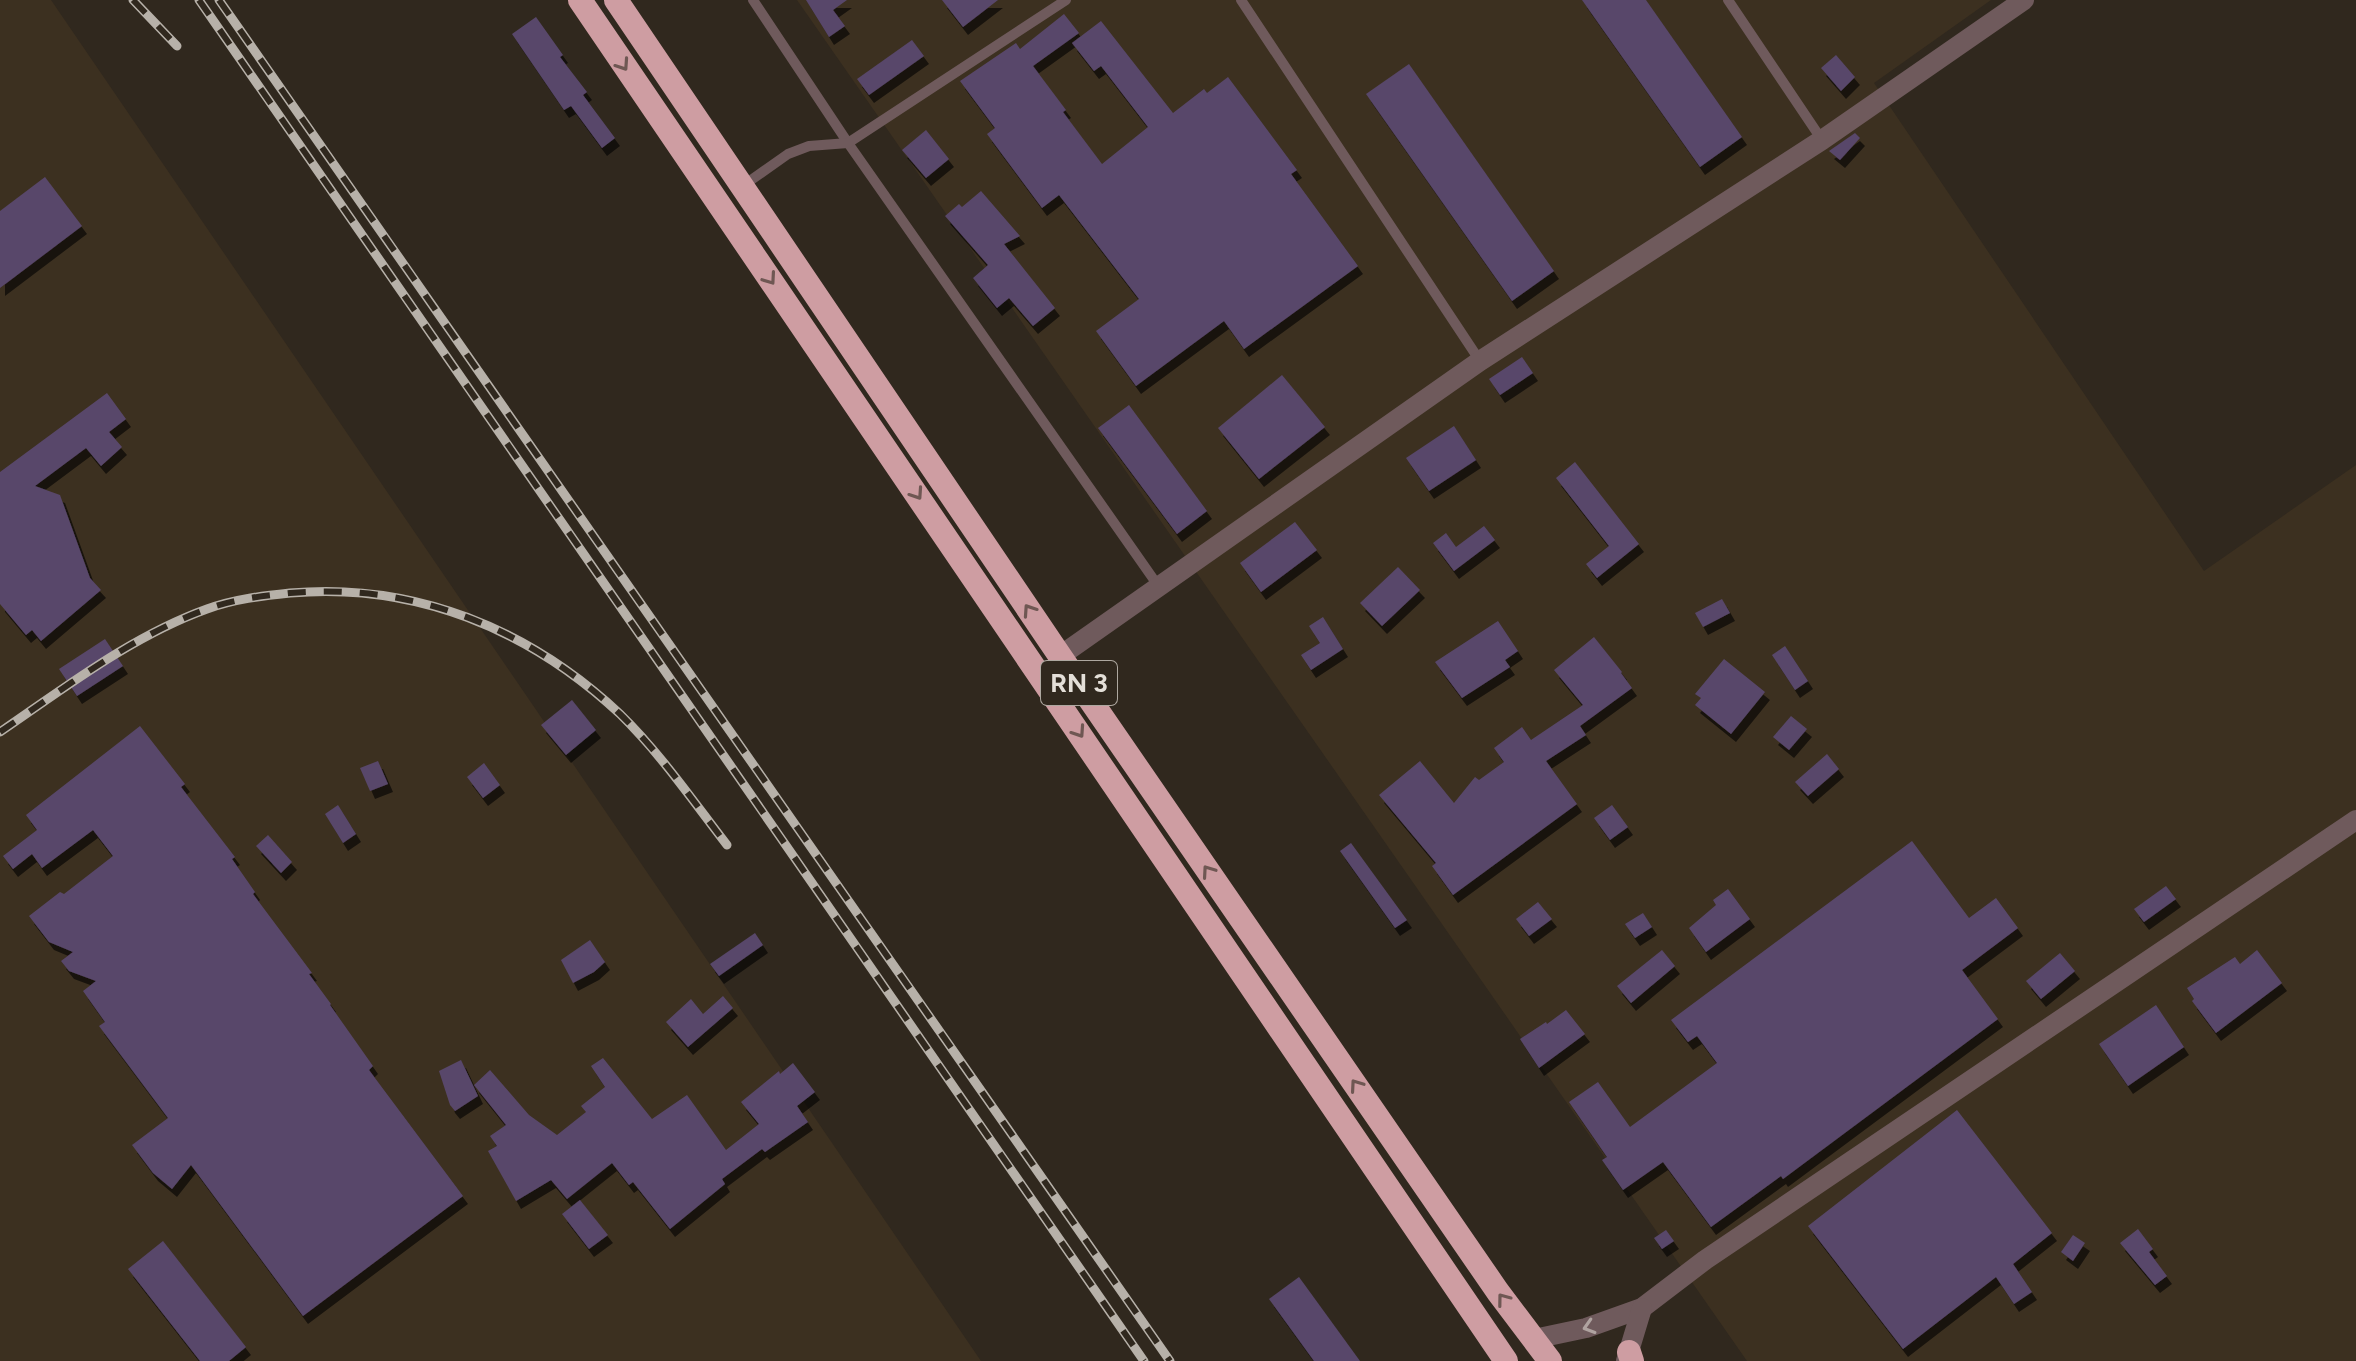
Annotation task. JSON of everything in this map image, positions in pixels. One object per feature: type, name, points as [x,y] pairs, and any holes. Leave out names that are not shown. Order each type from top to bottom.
[{"type":"highway","name":"RN 3","points":[[580,0],[1506,1361]]},
{"type":"highway","name":"RN 3","points":[[616,0],[1060,656],[1498,1292],[1550,1361]]},
{"type":"street","points":[[1060,656],[1480,361],[1822,140],[2024,0]]},
{"type":"street","points":[[1534,1339],[1586,1328],[1642,1308],[1705,1260],[2356,820]]},
{"type":"street","points":[[1629,1358],[1642,1308]]},
{"type":"lane","points":[[753,0],[848,143],[1159,587]]},
{"type":"lane","points":[[744,185],[788,154],[809,146],[848,143],[1066,0]]},
{"type":"lane","points":[[1241,0],[1480,361]]},
{"type":"lane","points":[[1728,0],[1822,140]]},
{"type":"shaded area","points":[[0,0],[51,0],[981,1361],[0,1361]]},
{"type":"shaded area","points":[[797,0],[1991,0],[1874,83],[2204,571],[2356,465],[2356,1361],[1747,1361]]},
{"type":"building","points":[[806,0],[847,0],[833,10],[845,26],[829,37]]},
{"type":"building","points":[[942,0],[998,0],[963,27]]},
{"type":"building","points":[[1582,0],[1646,0],[1742,137],[1700,167]]},
{"type":"building","points":[[1064,14],[1079,33],[1033,66],[1102,164],[1148,127],[1101,66],[1094,71],[1072,43],[1101,21],[1173,113],[1204,89],[1207,93],[1228,77],[1297,170],[1291,174],[1358,266],[1244,349],[1224,321],[1136,386],[1096,331],[1139,299],[1059,195],[1042,208],[987,134],[995,128],[960,81],[1016,43],[1020,49]]},
{"type":"building","points":[[536,17],[563,55],[560,57],[587,92],[583,95],[615,138],[602,148],[571,106],[564,110],[512,34]]},
{"type":"building","points":[[912,40],[924,56],[869,95],[857,79]]},
{"type":"building","points":[[1836,55],[1855,77],[1841,91],[1821,68]]},
{"type":"building","points":[[1409,64],[1554,271],[1512,301],[1366,94]]},
{"type":"building","points":[[926,130],[949,159],[926,178],[902,150]]},
{"type":"building","points":[[1855,133],[1860,138],[1840,160],[1829,151]]},
{"type":"building","points":[[45,177],[82,226],[0,288],[0,211]]},
{"type":"building","points":[[981,191],[1020,236],[1004,244],[1055,308],[1033,326],[1009,298],[997,308],[973,278],[988,265],[945,216]]},
{"type":"building","points":[[1522,357],[1533,373],[1500,395],[1489,379]]},
{"type":"building","points":[[1282,375],[1325,427],[1259,479],[1218,428]]},
{"type":"building","points":[[107,393],[126,419],[109,432],[122,447],[101,466],[86,448],[35,486],[60,495],[90,578],[101,590],[41,641],[32,630],[26,635],[0,604],[0,472]]},
{"type":"building","points":[[1129,405],[1207,511],[1177,534],[1098,428]]},
{"type":"building","points":[[1454,426],[1476,460],[1429,491],[1406,458]]},
{"type":"building","points":[[1575,462],[1639,544],[1597,578],[1586,564],[1609,546],[1556,478]]},
{"type":"building","points":[[1295,522],[1317,550],[1261,592],[1240,563]]},
{"type":"building","points":[[1484,526],[1495,540],[1454,571],[1433,543],[1446,533],[1456,547]]},
{"type":"building","points":[[1398,567],[1420,590],[1382,626],[1360,603]]},
{"type":"building","points":[[1722,599],[1730,613],[1703,627],[1695,613]]},
{"type":"building","points":[[1323,617],[1343,649],[1311,670],[1301,655],[1320,643],[1309,626]]},
{"type":"building","points":[[1498,621],[1518,651],[1505,660],[1510,667],[1462,698],[1435,662]]},
{"type":"building","points":[[1594,637],[1632,688],[1580,726],[1586,735],[1546,761],[1577,804],[1453,895],[1432,866],[1436,863],[1379,795],[1420,761],[1454,803],[1475,777],[1479,780],[1504,762],[1494,748],[1522,727],[1531,740],[1583,705],[1554,670]]},
{"type":"building","points":[[105,639],[123,666],[77,696],[59,669]]},
{"type":"building","points":[[1785,646],[1808,681],[1795,690],[1772,655]]},
{"type":"building","points":[[1724,659],[1765,692],[1731,734],[1695,705],[1701,698],[1695,694]]},
{"type":"building","points":[[572,700],[596,730],[566,755],[541,725]]},
{"type":"building","points":[[1791,716],[1807,729],[1789,750],[1773,737]]},
{"type":"building","points":[[140,726],[185,784],[181,787],[235,857],[232,859],[255,892],[253,894],[312,973],[309,974],[373,1066],[369,1070],[463,1196],[303,1316],[191,1165],[172,1189],[153,1173],[132,1145],[168,1118],[99,1026],[105,1022],[83,991],[96,981],[69,971],[61,961],[73,952],[49,942],[29,916],[60,892],[64,894],[113,856],[93,830],[42,868],[32,854],[13,869],[3,856],[37,830],[26,815]]},
{"type":"building","points":[[1827,754],[1839,769],[1808,796],[1795,782]]},
{"type":"building","points":[[378,761],[388,784],[370,791],[360,768]]},
{"type":"building","points":[[484,763],[500,785],[483,798],[467,777]]},
{"type":"building","points":[[338,805],[356,834],[343,843],[325,814]]},
{"type":"building","points":[[1612,805],[1628,827],[1610,840],[1594,818]]},
{"type":"building","points":[[268,835],[292,862],[281,873],[256,846]]},
{"type":"building","points":[[1912,841],[1969,918],[1996,898],[2018,928],[1962,970],[1998,1019],[1783,1179],[1781,1176],[1711,1227],[1663,1162],[1623,1190],[1602,1160],[1607,1157],[1569,1102],[1598,1082],[1630,1127],[1717,1063],[1697,1036],[1688,1042],[1671,1020]]},
{"type":"building","points":[[1351,843],[1407,920],[1395,928],[1340,851]]},
{"type":"building","points":[[2166,886],[2176,899],[2144,922],[2134,909]]},
{"type":"building","points":[[1728,889],[1750,919],[1706,952],[1689,928],[1716,905],[1713,900]]},
{"type":"building","points":[[1538,902],[1552,919],[1529,936],[1516,919]]},
{"type":"building","points":[[1643,913],[1652,927],[1635,938],[1625,924]]},
{"type":"building","points":[[755,933],[763,945],[719,976],[710,964]]},
{"type":"building","points":[[590,940],[605,962],[573,983],[561,960]]},
{"type":"building","points":[[1662,950],[1675,966],[1631,1003],[1617,986]]},
{"type":"building","points":[[2257,950],[2282,983],[2216,1033],[2192,1001],[2194,999],[2187,988],[2235,957],[2240,964]]},
{"type":"building","points":[[2060,953],[2075,971],[2041,999],[2026,981]]},
{"type":"building","points":[[723,996],[733,1008],[688,1047],[666,1022],[691,999],[703,1014]]},
{"type":"building","points":[[2156,1005],[2184,1047],[2128,1086],[2099,1044]]},
{"type":"building","points":[[1566,1010],[1585,1034],[1539,1068],[1520,1039]]},
{"type":"building","points":[[603,1058],[652,1119],[687,1095],[726,1150],[759,1124],[741,1102],[793,1063],[815,1092],[797,1106],[808,1122],[765,1152],[762,1149],[722,1179],[725,1184],[670,1229],[633,1182],[629,1185],[612,1163],[567,1199],[551,1180],[516,1201],[488,1151],[497,1146],[490,1136],[506,1125],[474,1085],[490,1070],[529,1115],[557,1135],[586,1112],[581,1106],[605,1087],[591,1066]]},
{"type":"building","points":[[461,1060],[478,1096],[455,1111],[450,1105],[439,1071]]},
{"type":"building","points":[[1957,1110],[2052,1233],[2013,1264],[2032,1292],[2014,1304],[1996,1277],[1903,1349],[1808,1226]]},
{"type":"building","points":[[580,1200],[608,1235],[589,1249],[562,1214]]},
{"type":"building","points":[[2138,1229],[2153,1249],[2149,1252],[2167,1276],[2155,1285],[2120,1243]]},
{"type":"building","points":[[1666,1230],[1674,1241],[1662,1249],[1654,1238]]},
{"type":"building","points":[[2073,1235],[2085,1243],[2073,1261],[2061,1252]]},
{"type":"building","points":[[163,1241],[246,1347],[229,1361],[200,1361],[128,1269]]},
{"type":"building","points":[[1299,1277],[1360,1361],[1314,1361],[1269,1299]]},
{"type":"railway","points":[[133,0],[177,46]]},
{"type":"railway","points":[[199,0],[1144,1361]]},
{"type":"railway","points":[[219,0],[1170,1361]]},
{"type":"railway","points":[[0,732],[126,648],[207,609],[238,600],[290,593],[382,595],[425,604],[509,635],[585,684],[620,714],[649,745],[727,845]]}]
